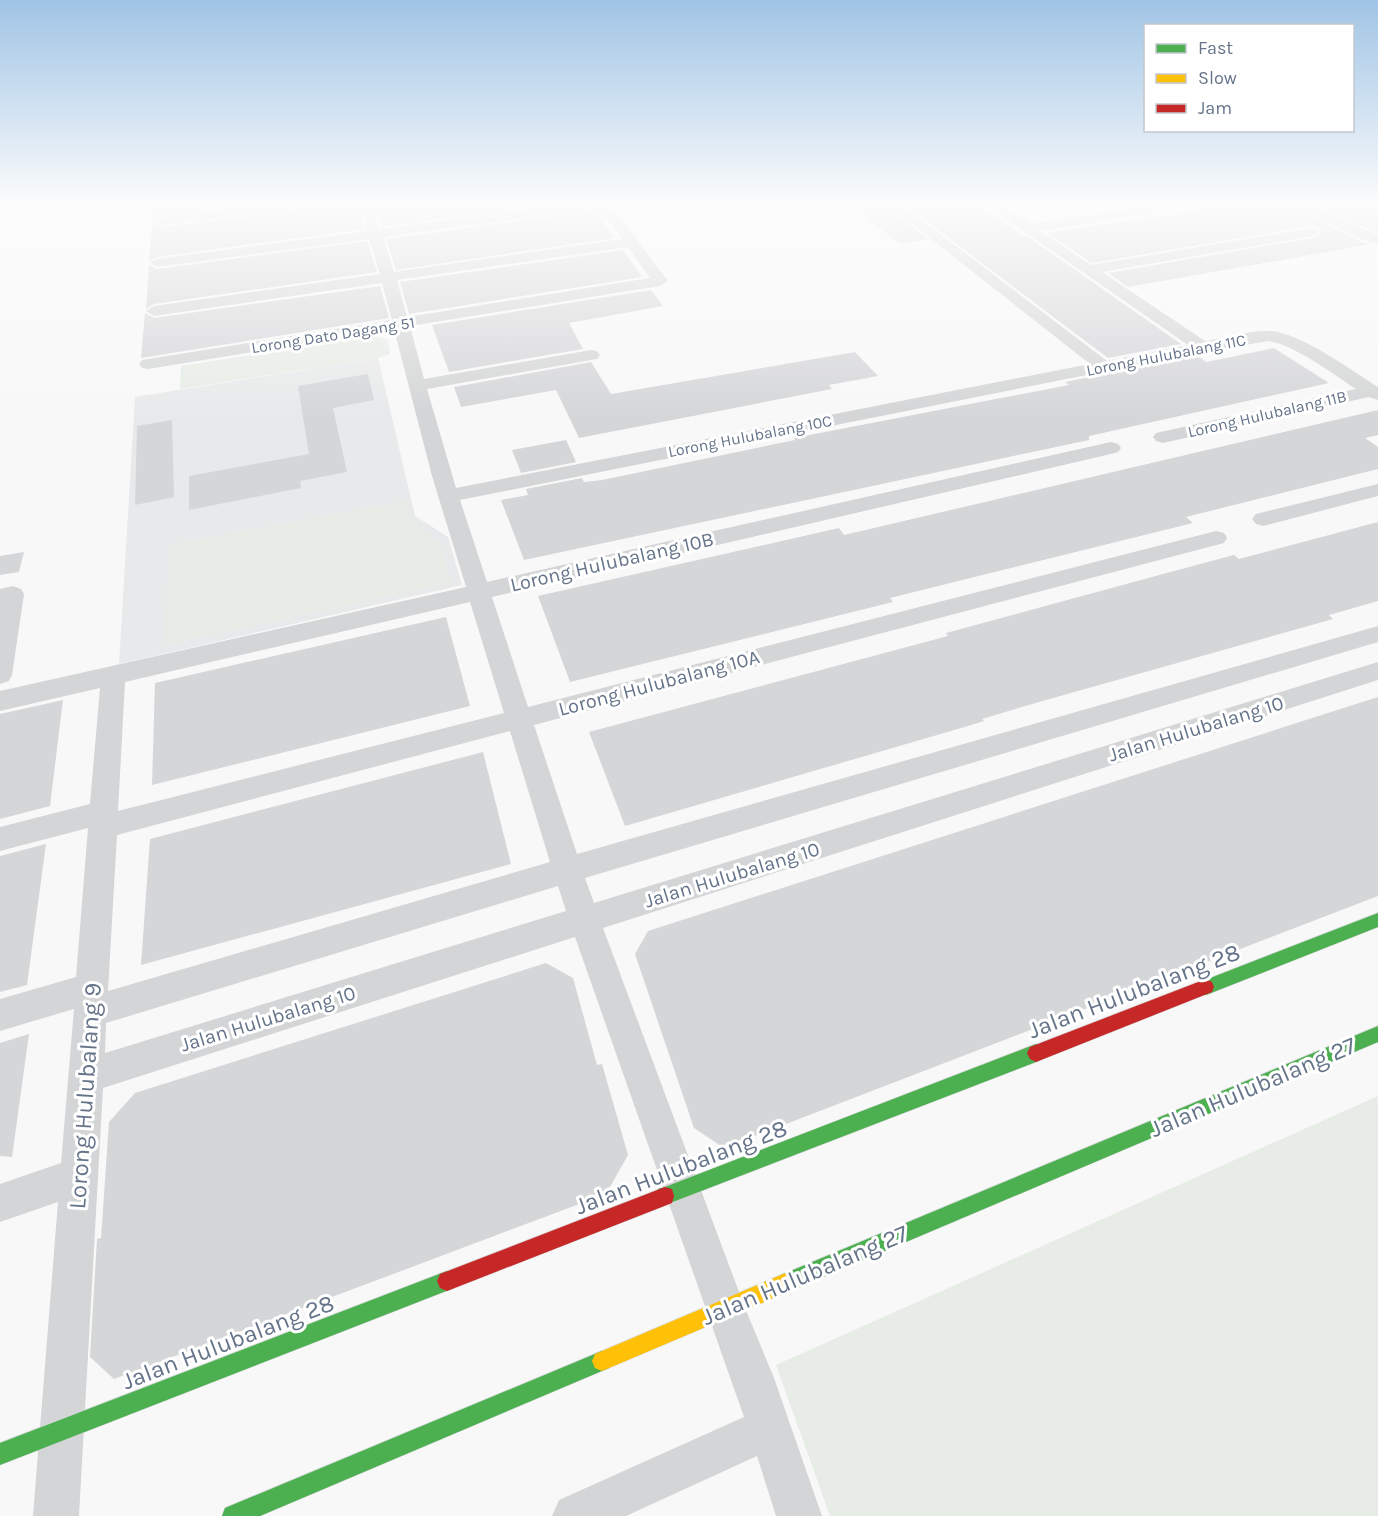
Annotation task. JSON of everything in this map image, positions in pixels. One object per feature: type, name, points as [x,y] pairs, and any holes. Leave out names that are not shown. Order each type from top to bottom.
[{"type":"street","points":[[154,310],[397,276]]},
{"type":"street","name":"Lorong Dato Dagang 51","points":[[148,364],[660,281],[656,276]]},
{"type":"street","points":[[986,276],[1103,366]]},
{"type":"street","points":[[1097,276],[1202,347]]},
{"type":"street","points":[[388,277],[448,496],[567,870],[770,1428],[799,1516]]},
{"type":"street","name":"Lorong Hulubalang 11C","points":[[1051,377],[1269,336],[1281,338],[1374,393]]},
{"type":"street","points":[[416,386],[591,355]]},
{"type":"street","name":"Lorong Hulubalang 10C","points":[[448,496],[1051,377]]},
{"type":"street","name":"Lorong Hulubalang 11B","points":[[1163,437],[1374,393]]},
{"type":"street","name":"Lorong Hulubalang 10B","points":[[0,701],[1111,448]]},
{"type":"street","points":[[1263,519],[1378,490]]},
{"type":"street","name":"Lorong Hulubalang 10A","points":[[0,839],[103,820],[520,720],[1215,538]]},
{"type":"street","points":[[0,597],[13,594],[0,675]]},
{"type":"street","name":"Jalan Hulubalang 10","points":[[0,1016],[91,1000],[567,870],[1375,638]]},
{"type":"street","name":"Jalan Hulubalang 10","points":[[86,1076],[1378,671]]},
{"type":"street","name":"Lorong Hulubalang 9","points":[[56,1516],[113,676]]},
{"type":"street","name":"Jalan Hulubalang 28","points":[[0,1454],[1378,920]]},
{"type":"street","name":"Jalan Hulubalang 27","points":[[233,1516],[1378,1034]]},
{"type":"street","points":[[0,1203],[80,1176]]},
{"type":"street","points":[[575,1516],[770,1428]]},
{"type":"shaded area","points":[[374,336],[388,340],[390,354],[378,358],[180,389],[181,366]]},
{"type":"shaded area","points":[[378,358],[415,516],[448,537],[462,585],[119,664],[135,397]]},
{"type":"shaded area","points":[[405,501],[409,517],[439,543],[451,582],[165,645],[169,545]]},
{"type":"shaded area","points":[[1378,1096],[1378,1516],[830,1516],[776,1365]]},
{"type":"building","points":[[148,276],[351,276],[154,304],[146,309]]},
{"type":"building","points":[[444,276],[642,277],[409,314],[400,282]]},
{"type":"building","points":[[999,276],[1084,276],[1181,344],[1108,358]]},
{"type":"building","points":[[1112,276],[1192,276],[1128,287]]},
{"type":"building","points":[[380,286],[389,318],[141,358],[145,313],[154,318]]},
{"type":"building","points":[[651,290],[663,306],[569,323],[583,349],[449,372],[432,325]]},
{"type":"building","points":[[1274,348],[1329,383],[1089,436],[1089,440],[524,560],[501,500],[528,495],[526,489],[582,478],[584,482],[602,480],[795,440],[794,438],[1069,385],[1065,382],[1197,355],[1206,362]]},
{"type":"building","points":[[855,352],[878,376],[829,385],[832,389],[579,438],[556,390],[461,407],[454,387],[591,362],[611,394]]},
{"type":"building","points":[[368,374],[374,400],[333,408],[347,472],[300,481],[301,488],[189,510],[189,476],[309,454],[298,386]]},
{"type":"building","points":[[1378,410],[1378,435],[1365,438],[1378,447],[1378,469],[1186,517],[1193,523],[890,598],[893,602],[570,682],[538,596],[839,528],[844,535]]},
{"type":"building","points":[[172,420],[174,497],[135,505],[137,426]]},
{"type":"building","points":[[566,440],[576,462],[521,473],[512,450]]},
{"type":"building","points":[[1378,522],[1378,601],[1329,615],[1333,619],[1039,702],[982,719],[984,721],[968,726],[625,826],[589,732],[948,636],[946,633],[1234,555],[1239,559]]},
{"type":"building","points":[[24,552],[19,572],[0,575],[0,556]]},
{"type":"building","points":[[446,617],[470,706],[152,785],[155,683]]},
{"type":"building","points":[[1378,697],[1378,896],[724,1148],[694,1128],[635,954],[648,931]]},
{"type":"building","points":[[63,700],[50,806],[0,819],[0,714]]},
{"type":"building","points":[[483,752],[511,864],[141,965],[150,839]]},
{"type":"building","points":[[46,844],[27,985],[0,992],[0,856]]},
{"type":"building","points":[[546,963],[573,978],[597,1065],[602,1064],[628,1155],[606,1194],[114,1379],[90,1357],[97,1239],[101,1238],[109,1122],[135,1093]]},
{"type":"building","points":[[29,1034],[12,1157],[0,1156],[0,1043]]},
{"type":"traffic: fast","points":[[1206,987],[1378,920]]},
{"type":"traffic: fast","points":[[788,1282],[1378,1034]]},
{"type":"traffic: fast","points":[[665,1196],[1036,1053]]},
{"type":"traffic: fast","points":[[0,1454],[447,1281]]},
{"type":"traffic: fast","points":[[233,1516],[602,1361]]},
{"type":"traffic: slow","points":[[602,1361],[788,1282]]},
{"type":"traffic: jam","points":[[1036,1053],[1206,987]]},
{"type":"traffic: jam","points":[[447,1281],[665,1196]]}]
